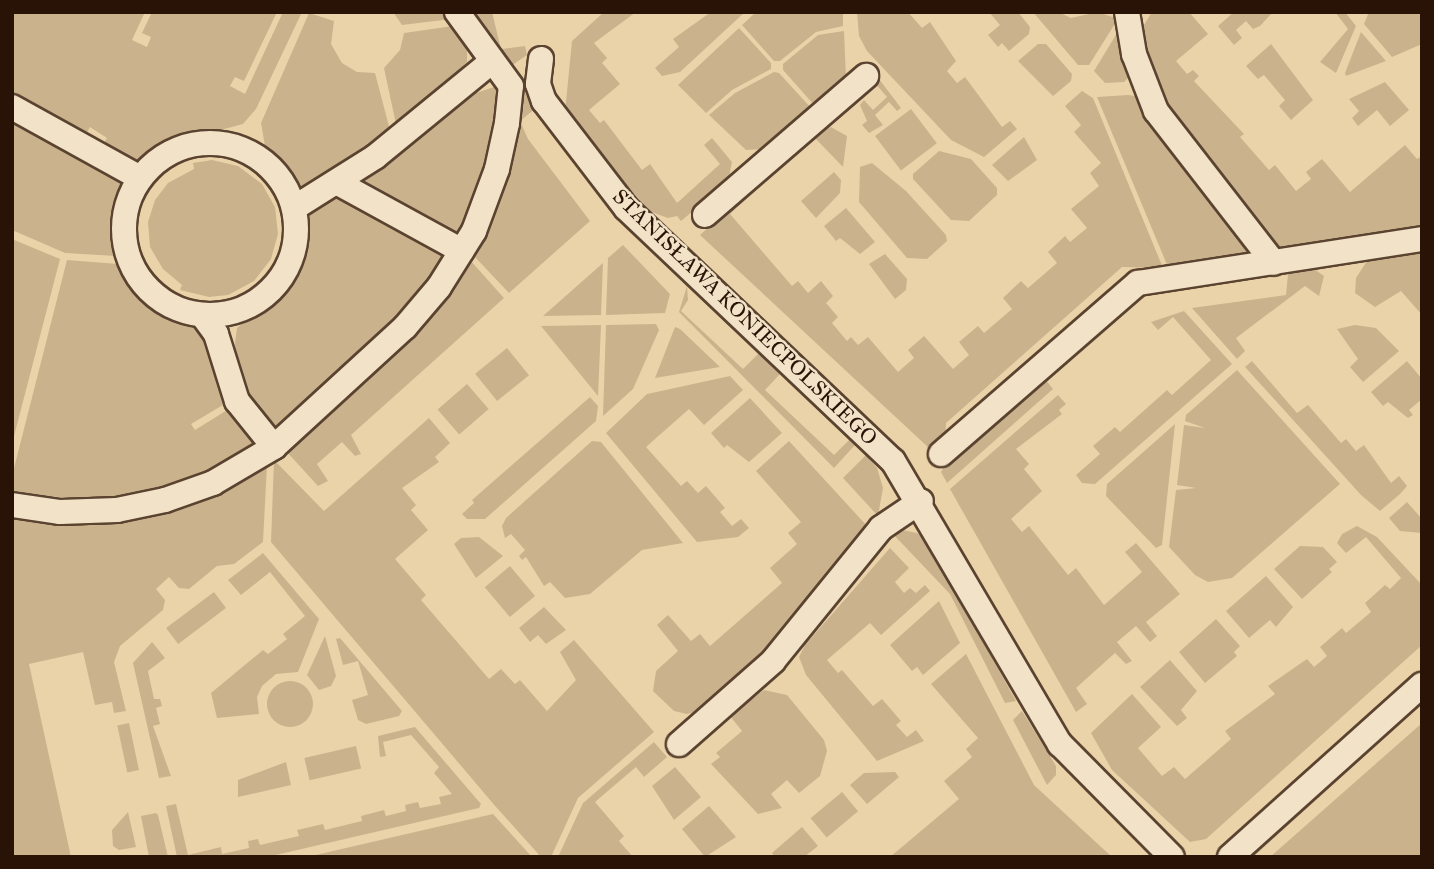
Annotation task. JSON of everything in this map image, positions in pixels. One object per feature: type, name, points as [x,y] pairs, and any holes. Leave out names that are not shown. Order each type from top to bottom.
[{"type":"street","points":[[12,505],[79,512],[141,506],[213,483],[274,446],[405,327],[462,251],[490,190],[507,122],[511,86],[457,12]]},
{"type":"street","points":[[1127,12],[1134,54],[1156,111],[1274,263]]},
{"type":"street","name":"STANISŁAWA KONIECPOLSKIEGO","points":[[541,59],[538,83],[544,101],[626,208],[871,439],[920,501],[1060,744],[1171,857]]},
{"type":"street","points":[[294,208],[338,183],[491,62]]},
{"type":"street","points":[[705,215],[866,76]]},
{"type":"street","points":[[12,107],[139,178]]},
{"type":"street","points":[[225,143],[267,162],[288,190],[294,208],[296,243],[289,265],[263,298],[243,309],[203,316],[163,300],[141,280],[130,260],[124,224],[139,178],[179,147],[225,143]]},
{"type":"street","points":[[338,183],[462,251]]},
{"type":"street","points":[[941,454],[1138,283],[1422,239]]},
{"type":"street","points":[[226,365],[243,309]]},
{"type":"street","points":[[203,316],[216,334],[237,401],[274,446]]},
{"type":"street","points":[[678,744],[773,662],[881,528],[920,501]]},
{"type":"street","points":[[1230,857],[1422,685]]},
{"type":"shaded area","points":[[12,12],[145,12],[132,40],[147,47],[151,37],[142,33],[152,12],[277,12],[244,81],[235,77],[230,86],[245,94],[283,12],[302,12],[256,109],[243,124],[176,142],[148,160],[126,160],[102,146],[107,138],[90,127],[85,136],[12,99]]},
{"type":"shaded area","points":[[393,12],[448,12],[452,19],[402,25]]},
{"type":"shaded area","points":[[465,12],[492,12],[501,49],[525,46],[527,55],[511,66]]},
{"type":"shaded area","points":[[604,12],[636,12],[594,43],[607,58],[602,63],[620,84],[589,110],[600,123],[604,120],[642,170],[650,164],[677,203],[720,164],[704,145],[712,138],[732,162],[728,182],[681,221],[677,216],[668,218],[635,206],[565,112],[572,41]]},
{"type":"shaded area","points":[[711,12],[745,12],[680,72],[662,76],[655,68],[679,47],[673,39]]},
{"type":"shaded area","points":[[756,12],[843,12],[843,26],[816,32],[780,61],[774,61],[742,25]]},
{"type":"shaded area","points":[[857,12],[908,12],[922,28],[930,22],[956,61],[947,71],[957,83],[965,77],[1002,127],[1010,121],[1017,129],[984,157],[951,140],[867,51],[859,36]]},
{"type":"shaded area","points":[[989,12],[1018,12],[1030,27],[1029,34],[1009,51],[1002,43],[998,47],[988,35],[1000,25]]},
{"type":"shaded area","points":[[1033,12],[1058,12],[1071,18],[1098,12],[1118,19],[1089,65],[1078,65]]},
{"type":"shaded area","points":[[1152,12],[1189,12],[1208,34],[1176,61],[1187,74],[1193,70],[1199,76],[1194,81],[1244,134],[1240,137],[1269,170],[1275,165],[1296,191],[1311,179],[1306,172],[1322,159],[1350,192],[1405,145],[1417,159],[1422,156],[1422,228],[1280,252],[1150,85],[1141,30]]},
{"type":"shaded area","points":[[1234,12],[1273,12],[1260,26],[1253,29],[1246,21],[1236,30],[1242,38],[1234,45],[1218,26]]},
{"type":"shaded area","points":[[1335,12],[1345,12],[1356,26],[1336,73],[1320,62],[1348,29]]},
{"type":"shaded area","points":[[1369,12],[1422,12],[1422,44],[1392,57],[1364,24]]},
{"type":"shaded area","points":[[309,13],[334,21],[331,44],[342,63],[357,72],[375,73],[391,134],[300,193],[266,152],[261,123]]},
{"type":"shaded area","points":[[453,26],[467,49],[467,62],[397,129],[384,68],[400,50],[404,33]]},
{"type":"shaded area","points":[[739,28],[771,63],[771,69],[732,90],[706,113],[678,85]]},
{"type":"shaded area","points":[[844,31],[846,79],[815,106],[783,70],[783,64],[818,35]]},
{"type":"shaded area","points":[[1361,32],[1386,61],[1346,76],[1345,73]]},
{"type":"shaded area","points":[[1117,33],[1123,34],[1134,72],[1124,82],[1105,83],[1094,71]]},
{"type":"shaded area","points":[[1038,44],[1046,44],[1072,74],[1071,81],[1053,96],[1018,61]]},
{"type":"shaded area","points":[[1271,44],[1313,100],[1291,120],[1279,106],[1285,100],[1264,75],[1258,79],[1246,66]]},
{"type":"shaded area","points":[[774,72],[779,73],[812,109],[766,149],[746,150],[709,115],[735,93]]},
{"type":"shaded area","points":[[879,79],[901,108],[897,111],[889,102],[875,115],[883,125],[869,133],[862,125],[867,121],[860,105],[864,100],[873,110],[887,97],[874,82]]},
{"type":"shaded area","points":[[1385,82],[1409,110],[1390,126],[1377,110],[1358,126],[1352,118],[1359,111],[1349,99]]},
{"type":"shaded area","points":[[500,85],[486,168],[455,242],[354,181],[455,100]]},
{"type":"shaded area","points":[[523,90],[536,108],[520,121],[528,139],[590,221],[509,293],[473,255]]},
{"type":"shaded area","points":[[1082,91],[1093,98],[1163,268],[1122,267],[946,423],[945,440],[930,449],[700,235],[758,182],[766,181],[730,214],[792,286],[798,281],[808,293],[821,281],[833,296],[826,303],[838,317],[832,323],[847,341],[851,337],[858,345],[868,337],[898,372],[914,358],[908,350],[924,336],[953,369],[969,355],[959,342],[978,326],[984,333],[1012,309],[1003,298],[1021,281],[1028,288],[1057,263],[1048,252],[1065,236],[1070,242],[1087,228],[1071,209],[1099,186],[1090,173],[1101,163],[1074,132],[1081,125],[1065,106]]},
{"type":"shaded area","points":[[1097,97],[1142,97],[1258,256],[1168,267]]},
{"type":"shaded area","points":[[911,109],[937,143],[901,170],[875,136]]},
{"type":"shaded area","points":[[12,116],[126,182],[116,220],[116,256],[65,253],[12,230]]},
{"type":"shaded area","points":[[831,127],[847,136],[843,167],[812,135]]},
{"type":"shaded area","points":[[1024,137],[1037,160],[1008,181],[992,165]]},
{"type":"shaded area","points":[[939,151],[971,159],[997,188],[997,195],[969,221],[951,220],[913,179],[913,174]]},
{"type":"shaded area","points":[[212,160],[238,166],[262,184],[275,207],[278,234],[271,259],[254,281],[228,295],[209,297],[180,290],[182,285],[163,269],[150,247],[148,222],[155,200],[168,183],[194,169],[193,163]]},
{"type":"shaded area","points":[[872,163],[906,191],[946,235],[947,241],[927,259],[907,258],[859,202],[860,167]]},
{"type":"shaded area","points":[[834,172],[841,180],[840,193],[816,218],[801,201]]},
{"type":"shaded area","points":[[339,196],[451,249],[405,313],[273,433],[250,407],[233,358],[237,328],[277,295],[292,275],[302,248],[304,216]]},
{"type":"shaded area","points":[[846,208],[875,242],[860,254],[840,238],[836,241],[824,226]]},
{"type":"shaded area","points":[[12,239],[60,259],[12,444]]},
{"type":"shaded area","points":[[623,245],[670,294],[665,313],[606,315],[608,258]]},
{"type":"shaded area","points":[[1422,248],[1422,315],[1401,291],[1375,307],[1355,293],[1356,278],[1367,261]]},
{"type":"shaded area","points":[[885,254],[907,279],[906,290],[895,299],[869,264]]},
{"type":"shaded area","points":[[67,260],[118,264],[155,305],[201,325],[228,402],[191,424],[195,430],[232,407],[261,443],[181,484],[106,500],[12,494],[12,476]]},
{"type":"shaded area","points":[[470,260],[504,298],[351,435],[361,454],[355,456],[342,442],[317,464],[328,481],[318,486],[286,451]]},
{"type":"shaded area","points":[[603,263],[601,315],[543,316]]},
{"type":"shaded area","points":[[1314,269],[1324,276],[1319,296],[1305,286],[1236,338],[1245,351],[1237,359],[1192,308],[1286,295],[1288,274]]},
{"type":"shaded area","points":[[687,286],[688,300],[681,311],[743,369],[759,353],[780,374],[765,390],[834,455],[850,439],[855,445],[834,468],[679,312]]},
{"type":"shaded area","points":[[1184,311],[1232,364],[1095,484],[1082,483],[1076,475],[1100,454],[1093,446],[1115,427],[1120,432],[1167,390],[1172,395],[1211,360],[1173,317],[1158,330],[1151,322]]},
{"type":"shaded area","points":[[656,324],[659,330],[633,389],[603,416],[606,325]]},
{"type":"shaded area","points":[[601,325],[598,396],[541,326]]},
{"type":"shaded area","points":[[1355,325],[1376,328],[1399,351],[1363,382],[1350,367],[1358,359],[1337,329]]},
{"type":"shaded area","points":[[675,327],[680,329],[720,367],[655,378]]},
{"type":"shaded area","points":[[507,348],[529,375],[497,401],[475,374]]},
{"type":"shaded area","points":[[1252,361],[1297,413],[1308,405],[1341,443],[1346,439],[1356,451],[1364,445],[1391,483],[1399,476],[1407,486],[1380,511],[1361,495],[1245,367]]},
{"type":"shaded area","points":[[1407,361],[1422,379],[1422,399],[1409,410],[1413,415],[1408,418],[1388,402],[1383,406],[1371,392]]},
{"type":"shaded area","points":[[1237,370],[1340,484],[1232,578],[1208,582],[1195,575],[1169,547],[1176,490],[1196,488],[1177,485],[1184,425],[1205,428],[1185,421],[1186,415]]},
{"type":"shaded area","points":[[730,376],[743,390],[704,425],[689,409],[646,447],[681,486],[687,481],[698,493],[706,486],[725,508],[720,512],[732,526],[741,519],[749,528],[738,537],[697,542],[606,433],[647,394]]},
{"type":"shaded area","points":[[1044,378],[1053,389],[947,483],[941,472],[944,467]]},
{"type":"shaded area","points":[[467,384],[489,409],[459,434],[438,410]]},
{"type":"shaded area","points":[[1058,395],[1066,404],[1059,410],[1062,414],[1016,449],[1029,464],[1024,469],[1042,491],[1011,519],[1022,532],[1029,526],[1068,575],[1076,568],[1104,605],[1142,572],[1125,552],[1136,543],[1180,594],[1146,622],[1157,636],[1150,642],[1136,626],[1117,642],[1132,661],[1126,664],[1115,653],[1076,688],[1087,704],[1076,712],[950,489]]},
{"type":"shaded area","points":[[590,397],[598,406],[596,421],[485,519],[467,519],[462,514],[474,503],[472,500]]},
{"type":"shaded area","points":[[750,398],[782,433],[749,462],[727,445],[724,448],[711,433]]},
{"type":"shaded area","points":[[429,418],[450,443],[435,457],[439,462],[402,488],[416,505],[411,510],[428,530],[395,559],[426,595],[421,600],[489,679],[501,669],[515,684],[520,680],[547,711],[576,680],[560,652],[574,640],[654,732],[578,798],[551,857],[541,857],[496,807],[271,542],[274,460],[324,511]]},
{"type":"shaded area","points":[[1175,424],[1162,545],[1156,548],[1106,496],[1107,484]]},
{"type":"shaded area","points":[[592,441],[601,442],[683,543],[642,550],[590,594],[565,598],[550,582],[544,586],[526,557],[522,560],[519,556],[525,550],[511,534],[505,538],[502,526],[506,518]]},
{"type":"shaded area","points":[[789,441],[868,527],[764,653],[700,710],[687,714],[674,711],[653,691],[656,671],[678,651],[657,625],[668,615],[691,641],[700,634],[710,646],[782,583],[770,568],[797,544],[788,533],[801,522],[756,471]]},
{"type":"shaded area","points":[[866,455],[877,468],[883,488],[878,516],[843,478]]},
{"type":"shaded area","points":[[267,465],[263,542],[234,564],[217,566],[189,589],[179,588],[169,577],[156,589],[165,600],[163,610],[120,646],[114,662],[126,711],[114,713],[112,702],[95,705],[83,652],[29,664],[71,857],[12,857],[12,516],[191,504]]},
{"type":"shaded area","points":[[1407,502],[1422,519],[1422,533],[1400,531],[1389,518]]},
{"type":"shaded area","points":[[1357,526],[1377,537],[1422,585],[1422,645],[1206,839],[1190,842],[1112,770],[1091,733],[1132,694],[1161,727],[1138,748],[1162,776],[1174,767],[1185,779],[1231,739],[1225,731],[1275,694],[1268,686],[1307,659],[1314,667],[1327,656],[1320,647],[1342,628],[1346,633],[1371,612],[1365,603],[1385,585],[1390,589],[1401,578],[1366,537],[1346,553],[1337,543],[1342,534]]},
{"type":"shaded area","points":[[902,530],[917,533],[927,541],[1016,701],[1005,703],[950,594],[892,533]]},
{"type":"shaded area","points":[[479,537],[503,556],[476,578],[454,544],[461,538]]},
{"type":"shaded area","points":[[1300,546],[1323,547],[1337,562],[1329,569],[1332,572],[1302,599],[1274,569]]},
{"type":"shaded area","points":[[890,548],[909,568],[895,582],[904,593],[910,588],[916,593],[925,585],[930,591],[881,635],[870,623],[827,660],[838,673],[842,670],[873,706],[882,699],[901,721],[896,725],[907,737],[916,730],[924,741],[877,761],[806,675],[799,657],[805,645]]},
{"type":"shaded area","points":[[263,553],[319,619],[298,672],[276,674],[262,686],[257,697],[259,714],[217,718],[211,693],[263,650],[268,654],[287,639],[283,634],[305,616],[270,572],[241,595],[228,580]]},
{"type":"shaded area","points":[[510,566],[535,596],[510,617],[485,587]]},
{"type":"shaded area","points":[[1266,576],[1293,607],[1276,627],[1270,620],[1249,638],[1226,611]]},
{"type":"shaded area","points":[[214,592],[226,608],[178,644],[166,628]]},
{"type":"shaded area","points":[[939,601],[960,643],[923,675],[917,667],[912,671],[890,645]]},
{"type":"shaded area","points":[[544,607],[566,630],[546,644],[538,635],[530,642],[519,628]]},
{"type":"shaded area","points":[[1216,619],[1240,646],[1234,652],[1237,656],[1205,683],[1179,652]]},
{"type":"shaded area","points":[[325,636],[336,676],[331,686],[319,690],[307,675]]},
{"type":"shaded area","points":[[340,638],[402,711],[399,716],[366,724],[358,720],[352,700],[368,695],[358,661],[343,665],[336,639]]},
{"type":"shaded area","points":[[152,642],[165,658],[148,671],[154,699],[160,699],[162,706],[156,708],[160,724],[153,726],[171,776],[159,778],[133,663]]},
{"type":"shaded area","points":[[966,654],[1034,785],[1112,857],[890,857],[959,799],[944,781],[972,757],[966,749],[978,738],[931,684]]},
{"type":"shaded area","points":[[1170,660],[1197,691],[1181,710],[1187,718],[1177,726],[1140,687]]},
{"type":"shaded area","points":[[290,681],[307,687],[313,704],[307,721],[290,727],[273,721],[267,704],[273,687]]},
{"type":"shaded area","points":[[764,690],[787,695],[824,740],[827,751],[820,776],[799,793],[787,780],[771,794],[782,808],[758,814],[711,764],[720,757],[716,753],[742,731],[730,716]]},
{"type":"shaded area","points":[[1422,704],[1253,857],[1250,857]]},
{"type":"shaded area","points":[[1022,711],[1056,766],[1056,775],[1047,785],[1013,720]]},
{"type":"shaded area","points":[[129,723],[139,770],[127,772],[117,725]]},
{"type":"shaded area","points":[[1422,723],[1422,857],[1270,857]]},
{"type":"shaded area","points":[[415,727],[481,804],[479,808],[267,857],[177,857],[166,806],[176,804],[188,855],[221,847],[222,854],[249,848],[248,841],[258,839],[260,845],[299,836],[297,830],[323,824],[325,830],[362,821],[361,816],[384,810],[386,816],[406,811],[405,805],[418,802],[420,808],[441,804],[439,797],[452,794],[434,773],[439,767],[411,735],[383,742],[386,756],[380,757],[378,736]]},
{"type":"shaded area","points":[[654,742],[667,757],[644,777],[636,767],[595,802],[624,836],[619,841],[633,857],[558,857],[583,803]]},
{"type":"shaded area","points":[[356,746],[361,768],[310,780],[304,758]]},
{"type":"shaded area","points":[[286,762],[291,785],[238,797],[238,780]]},
{"type":"shaded area","points":[[675,767],[701,797],[674,820],[652,786]]},
{"type":"shaded area","points":[[895,772],[899,777],[867,804],[850,785],[864,773]]},
{"type":"shaded area","points":[[842,792],[858,811],[827,838],[811,818]]},
{"type":"shaded area","points":[[709,806],[736,837],[705,857],[682,829]]},
{"type":"shaded area","points":[[128,812],[136,847],[119,850],[113,846],[112,830]]},
{"type":"shaded area","points":[[156,813],[168,857],[149,857],[141,816]]},
{"type":"shaded area","points":[[493,814],[532,857],[307,857]]},
{"type":"shaded area","points":[[802,827],[818,846],[804,857],[775,857],[772,853]]}]
